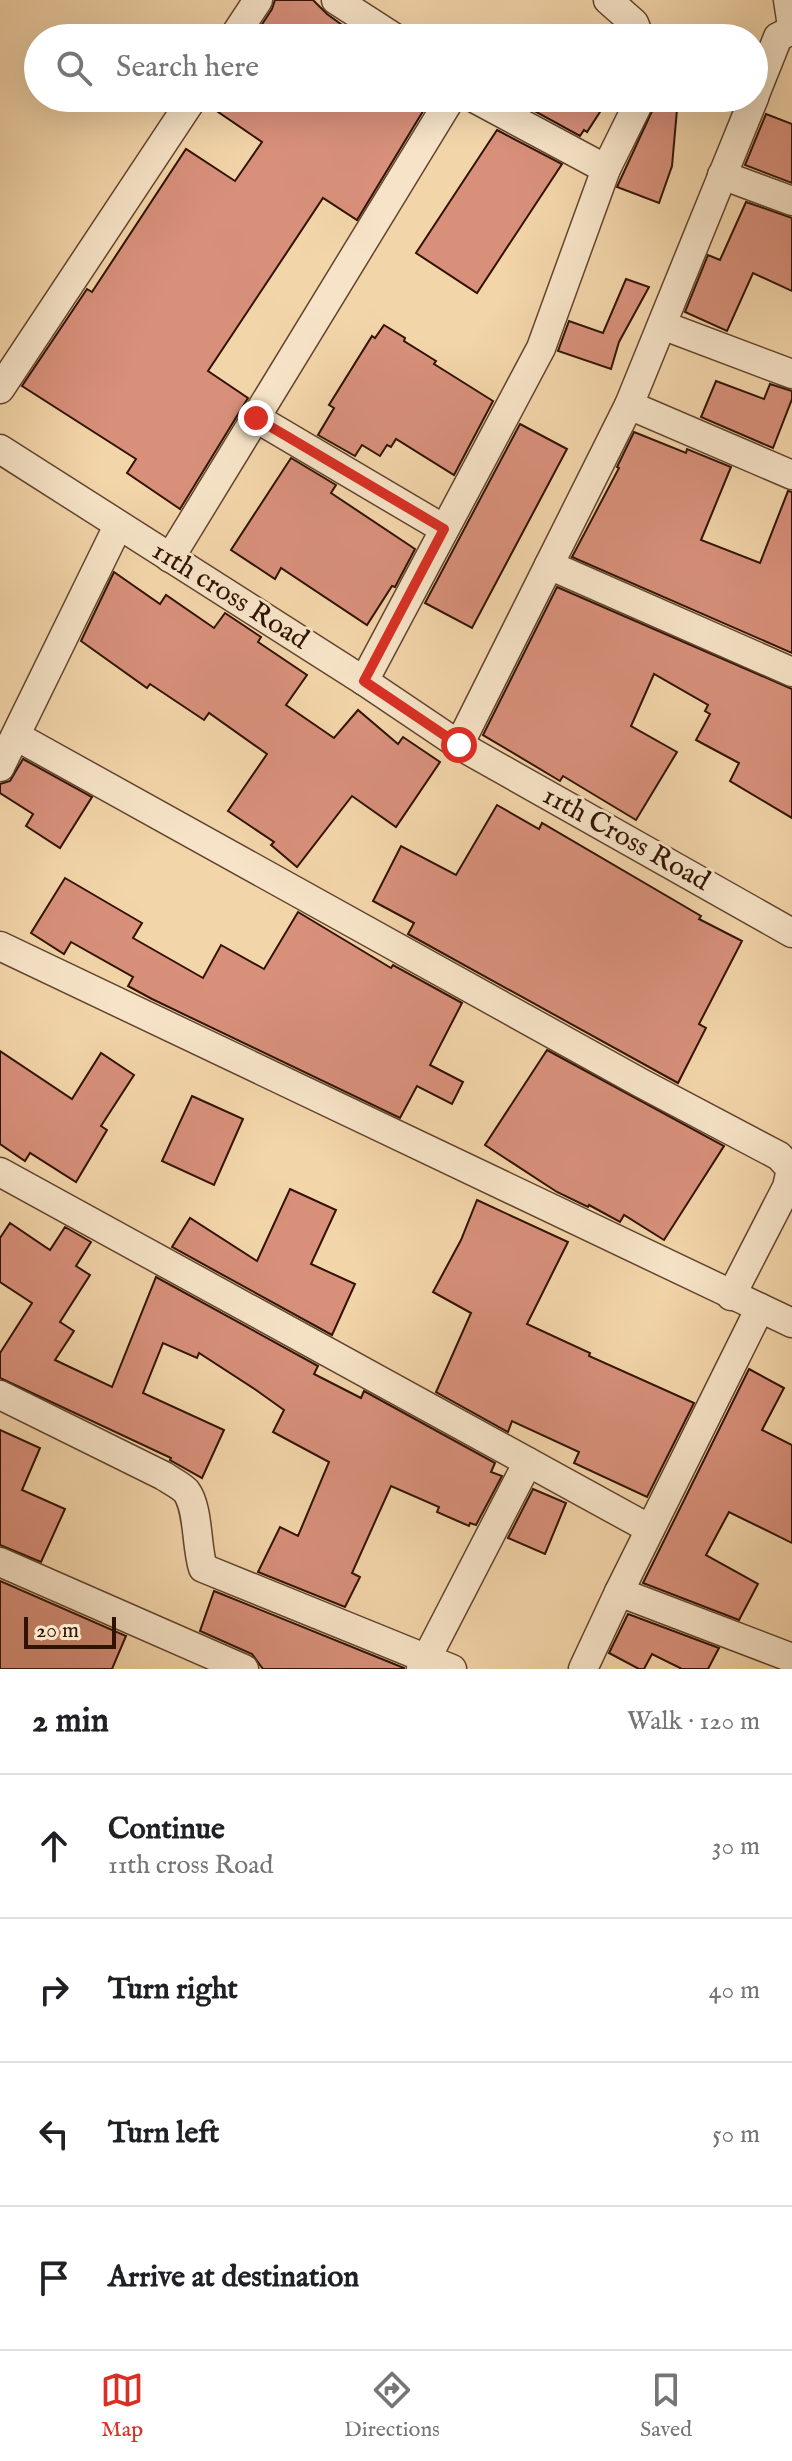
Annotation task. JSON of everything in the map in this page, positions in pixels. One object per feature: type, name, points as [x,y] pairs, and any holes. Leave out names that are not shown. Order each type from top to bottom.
[{"type":"street","points":[[242,24],[258,0]]},
{"type":"street","points":[[336,0],[373,24]]},
{"type":"street","points":[[608,0],[634,24]]},
{"type":"street","points":[[768,62],[778,37],[792,28],[788,0]]},
{"type":"street","points":[[0,389],[184,112]]},
{"type":"street","points":[[170,558],[442,112]]},
{"type":"street","points":[[500,112],[606,169]]},
{"type":"street","points":[[364,681],[541,348],[606,169],[634,112]]},
{"type":"street","points":[[459,745],[629,405],[748,112]]},
{"type":"street","points":[[722,175],[792,201]]},
{"type":"street","points":[[662,325],[792,374]]},
{"type":"street","points":[[629,405],[792,475]]},
{"type":"street","points":[[256,418],[444,529]]},
{"type":"street","name":"11th cross Road","points":[[0,449],[459,745]]},
{"type":"street","points":[[0,767],[118,526]]},
{"type":"street","points":[[549,565],[792,672]]},
{"type":"street","points":[[16,736],[641,1083],[779,1156],[791,1169],[787,1187],[731,1296]]},
{"type":"street","name":"11th Cross Road","points":[[459,745],[792,933]]},
{"type":"street","points":[[0,946],[792,1323]]},
{"type":"street","points":[[0,1172],[650,1529]]},
{"type":"street","points":[[583,1669],[760,1308]]},
{"type":"street","points":[[0,1395],[164,1476],[187,1492],[203,1568],[423,1664],[452,1669]]},
{"type":"street","points":[[423,1664],[528,1462]]},
{"type":"street","points":[[0,1562],[244,1669]]},
{"type":"street","points":[[619,1592],[792,1658]]},
{"type":"building","points":[[275,0],[313,0],[341,24],[262,24]]},
{"type":"building","points":[[218,112],[423,112],[357,220],[323,198],[208,371],[248,398],[180,509],[127,473],[136,459],[22,386],[87,289],[92,292],[186,149],[235,181],[262,142]]},
{"type":"building","points":[[536,112],[600,112],[587,132],[584,130],[580,136]]},
{"type":"building","points":[[652,112],[677,112],[672,166],[659,203],[617,187]]},
{"type":"building","points":[[766,114],[792,124],[792,183],[745,165]]},
{"type":"building","points":[[497,130],[562,164],[477,293],[416,253]]},
{"type":"building","points":[[746,202],[792,218],[792,291],[753,273],[727,331],[685,312],[708,255],[720,260]]},
{"type":"building","points":[[626,279],[649,287],[619,342],[611,369],[558,351],[569,321],[603,333]]},
{"type":"building","points":[[384,325],[436,361],[434,364],[493,401],[454,475],[396,439],[391,447],[387,445],[380,456],[362,445],[355,456],[318,435],[334,408],[329,405],[372,336],[375,338]]},
{"type":"building","points":[[716,381],[764,399],[770,384],[792,391],[792,399],[773,448],[701,417]]},
{"type":"building","points":[[520,424],[567,449],[472,628],[425,603]]},
{"type":"building","points":[[634,432],[731,467],[701,540],[760,563],[788,491],[792,492],[792,653],[572,557],[619,468]]},
{"type":"building","points":[[291,458],[336,485],[331,493],[415,549],[395,587],[392,586],[367,625],[281,568],[275,579],[231,550]]},
{"type":"building","points":[[114,572],[160,604],[166,595],[214,628],[225,613],[261,637],[258,642],[307,675],[286,705],[334,738],[358,710],[398,744],[403,737],[440,762],[396,827],[352,796],[297,867],[271,845],[274,842],[228,811],[267,754],[209,713],[204,720],[150,684],[147,688],[81,641]]},
{"type":"building","points":[[557,587],[792,689],[792,818],[730,781],[739,763],[696,740],[710,714],[705,711],[708,705],[654,674],[631,726],[677,752],[636,820],[563,776],[560,781],[483,735]]},
{"type":"building","points":[[23,759],[92,797],[60,848],[26,826],[33,814],[0,793],[0,784],[10,781]]},
{"type":"building","points":[[497,805],[539,829],[542,823],[701,916],[699,919],[742,941],[699,1024],[706,1028],[678,1083],[408,934],[414,923],[373,901],[401,846],[456,875]]},
{"type":"building","points":[[65,878],[142,923],[133,938],[203,978],[221,945],[264,969],[298,912],[391,968],[393,965],[462,1003],[430,1065],[463,1082],[452,1104],[417,1086],[400,1118],[152,999],[128,986],[133,977],[71,942],[64,954],[31,933]]},
{"type":"building","points":[[547,1050],[724,1146],[664,1240],[624,1215],[620,1222],[557,1192],[485,1145]]},
{"type":"building","points":[[0,1051],[72,1099],[101,1053],[134,1075],[101,1126],[107,1130],[76,1182],[30,1153],[25,1161],[0,1144]]},
{"type":"building","points":[[192,1096],[243,1119],[214,1185],[162,1161]]},
{"type":"building","points":[[290,1189],[336,1210],[311,1264],[355,1284],[332,1335],[172,1247],[190,1218],[257,1261]]},
{"type":"building","points":[[477,1200],[568,1242],[527,1324],[590,1353],[589,1356],[694,1403],[647,1497],[574,1463],[579,1452],[512,1421],[508,1432],[436,1392],[471,1313],[433,1292],[461,1240]]},
{"type":"building","points":[[10,1223],[50,1250],[65,1227],[91,1242],[76,1266],[90,1275],[60,1322],[74,1331],[55,1360],[112,1387],[156,1277],[318,1366],[314,1374],[361,1398],[364,1391],[495,1463],[491,1472],[502,1476],[476,1525],[470,1523],[469,1526],[437,1512],[439,1507],[391,1486],[352,1573],[360,1577],[345,1607],[258,1572],[280,1527],[298,1536],[329,1462],[273,1432],[284,1410],[199,1353],[197,1358],[163,1343],[143,1393],[224,1430],[202,1478],[171,1458],[0,1378],[0,1353],[32,1303],[0,1282],[0,1238]]},
{"type":"building","points":[[749,1369],[784,1388],[762,1430],[792,1445],[792,1543],[729,1512],[706,1555],[758,1584],[739,1620],[643,1583]]},
{"type":"building","points":[[0,1430],[40,1448],[22,1490],[65,1509],[41,1562],[0,1545]]},
{"type":"building","points":[[533,1489],[566,1503],[545,1554],[508,1538]]},
{"type":"building","points":[[0,1581],[126,1636],[112,1669],[0,1669]]},
{"type":"building","points":[[214,1591],[404,1669],[263,1669],[252,1654],[200,1631]]},
{"type":"building","points":[[628,1614],[719,1648],[708,1669],[682,1669],[652,1654],[644,1669],[639,1669],[609,1653]]},
{"type":"route","points":[[256,418],[444,529],[364,681],[459,745]]}]
